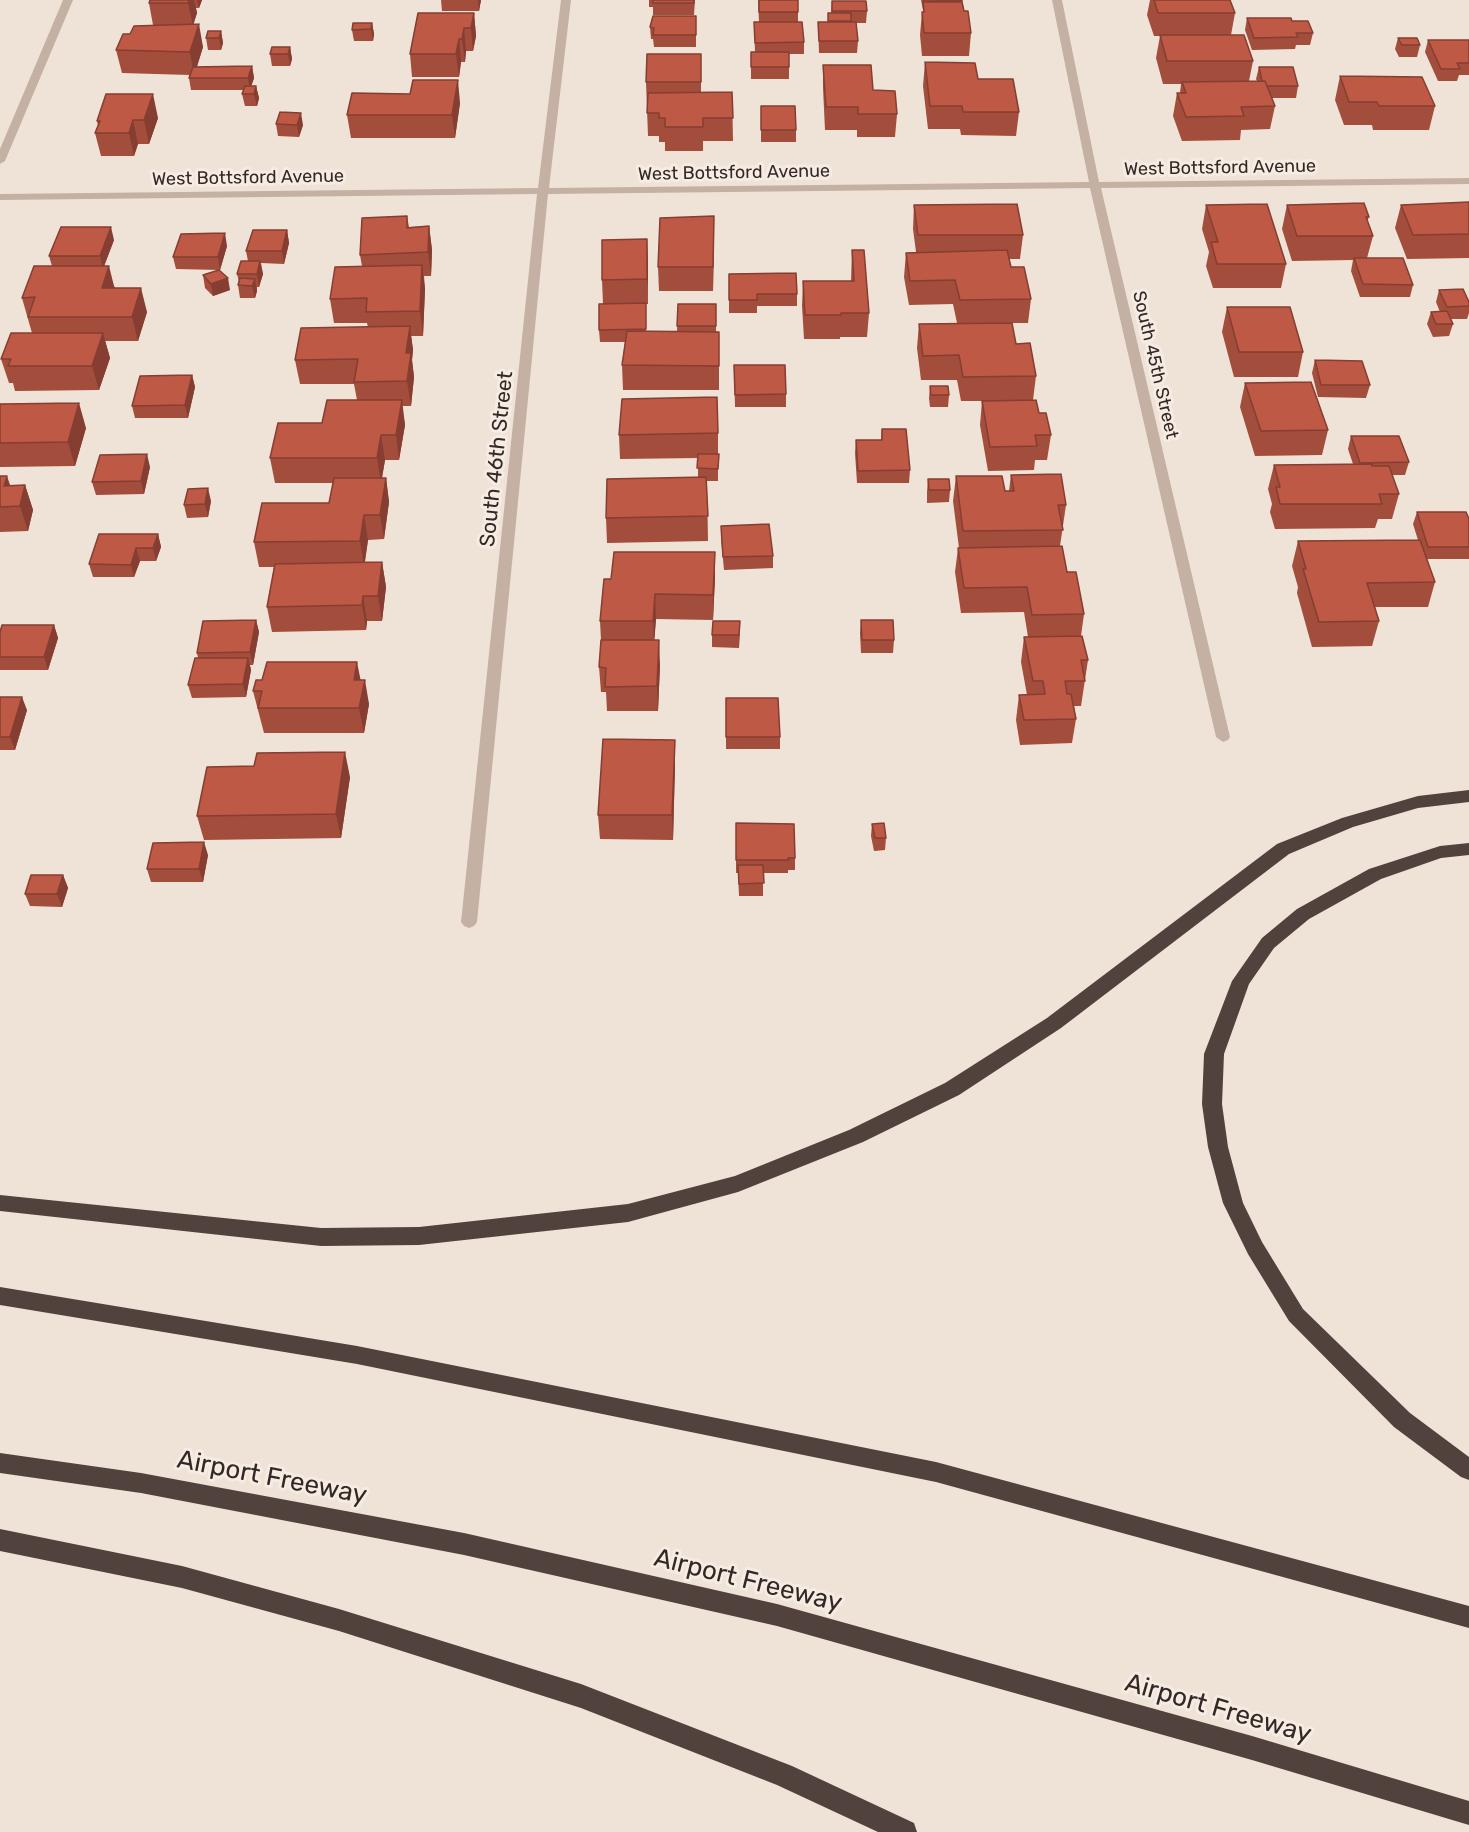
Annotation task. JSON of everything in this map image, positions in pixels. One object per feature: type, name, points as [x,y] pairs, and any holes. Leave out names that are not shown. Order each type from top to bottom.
[{"type":"highway","points":[[0,1203],[321,1237],[419,1236],[628,1213],[738,1184],[856,1136],[952,1089],[1053,1023],[1283,849],[1348,822],[1418,802],[1469,796]]},
{"type":"highway","points":[[1469,849],[1440,852],[1375,873],[1303,914],[1268,943],[1241,981],[1214,1054],[1212,1104],[1218,1147],[1233,1203],[1255,1248],[1296,1315],[1402,1420],[1469,1470]]},
{"type":"highway","points":[[0,1296],[357,1355],[936,1472],[1469,1617]]},
{"type":"highway","name":"Airport Freeway","points":[[0,1463],[141,1483],[464,1544],[777,1616],[1252,1748],[1469,1813]]},
{"type":"highway","points":[[0,1540],[182,1576],[339,1620],[581,1696],[783,1775],[905,1832]]},
{"type":"street","points":[[0,161],[68,0]]},
{"type":"street","name":"South 46th Street","points":[[469,922],[543,192],[566,0]]},
{"type":"street","name":"South 45th Street","points":[[1057,0],[1095,186],[1223,736]]},
{"type":"street","name":"West Bottsford Avenue","points":[[0,197],[1469,181]]},
{"type":"building","points":[[150,0],[189,0],[188,3],[149,3]]},
{"type":"building","points":[[653,0],[694,0],[694,3],[653,3]]},
{"type":"building","points":[[759,0],[798,0],[798,12],[759,12]]},
{"type":"building","points":[[924,0],[962,0],[962,1],[924,2]]},
{"type":"building","points":[[1154,0],[1230,0],[1235,13],[1158,13]]},
{"type":"building","points":[[832,1],[866,1],[867,11],[832,11]]},
{"type":"building","points":[[923,2],[962,2],[964,11],[968,11],[971,33],[924,33]]},
{"type":"building","points":[[418,13],[474,13],[471,28],[464,28],[462,39],[459,39],[456,54],[410,54]]},
{"type":"building","points":[[828,13],[851,13],[851,21],[828,21]]},
{"type":"building","points":[[653,16],[696,16],[696,35],[653,35],[654,28],[650,27]]},
{"type":"building","points":[[1247,18],[1291,18],[1292,21],[1308,21],[1313,33],[1296,33],[1298,37],[1254,38]]},
{"type":"building","points":[[754,22],[802,22],[804,42],[755,43]]},
{"type":"building","points":[[818,22],[856,22],[858,41],[819,41]]},
{"type":"building","points":[[353,23],[372,23],[371,29],[352,30]]},
{"type":"building","points":[[199,24],[190,52],[116,50],[123,34],[130,34],[134,26]]},
{"type":"building","points":[[208,31],[221,31],[219,38],[206,38]]},
{"type":"building","points":[[1160,35],[1244,35],[1253,61],[1167,61]]},
{"type":"building","points":[[1398,38],[1417,38],[1420,45],[1402,45]]},
{"type":"building","points":[[1428,40],[1469,40],[1469,63],[1457,63],[1460,69],[1441,69]]},
{"type":"building","points":[[272,47],[290,47],[288,54],[270,54]]},
{"type":"building","points":[[751,52],[789,52],[789,67],[751,67]]},
{"type":"building","points":[[647,54],[701,54],[701,82],[646,82]]},
{"type":"building","points":[[925,62],[975,63],[978,79],[1013,79],[1019,112],[963,112],[962,106],[930,106]]},
{"type":"building","points":[[823,65],[871,65],[873,90],[895,91],[897,114],[858,114],[858,107],[826,107]]},
{"type":"building","points":[[252,66],[248,78],[189,78],[193,67]]},
{"type":"building","points":[[1259,67],[1293,67],[1298,86],[1267,86],[1265,81],[1262,81]]},
{"type":"building","points":[[1340,76],[1422,77],[1435,106],[1379,106],[1377,102],[1349,102]]},
{"type":"building","points":[[413,80],[458,80],[452,115],[347,115],[352,93],[410,94]]},
{"type":"building","points":[[1265,81],[1275,106],[1241,107],[1244,116],[1186,117],[1177,93],[1186,93],[1182,82]]},
{"type":"building","points":[[245,86],[256,86],[254,94],[242,94]]},
{"type":"building","points":[[732,92],[733,118],[703,118],[703,127],[665,127],[665,118],[659,118],[659,113],[647,113],[648,93]]},
{"type":"building","points":[[106,94],[153,94],[144,120],[133,120],[129,133],[95,133]]},
{"type":"building","points":[[761,106],[795,106],[796,130],[761,130]]},
{"type":"building","points":[[280,112],[301,113],[297,125],[276,124]]},
{"type":"building","points":[[1469,202],[1469,234],[1413,235],[1401,205]]},
{"type":"building","points":[[1364,203],[1373,236],[1297,236],[1287,205]]},
{"type":"building","points":[[1017,204],[1023,235],[918,235],[914,205]]},
{"type":"building","points":[[1267,204],[1286,264],[1217,264],[1211,242],[1218,242],[1206,205]]},
{"type":"building","points":[[407,216],[407,228],[429,226],[428,252],[360,255],[362,218]]},
{"type":"building","points":[[714,216],[713,267],[658,267],[660,218]]},
{"type":"building","points":[[61,227],[111,227],[100,256],[49,256]]},
{"type":"building","points":[[253,230],[287,230],[282,251],[246,251]]},
{"type":"building","points":[[225,233],[218,257],[173,257],[181,234]]},
{"type":"building","points":[[647,239],[647,279],[602,280],[602,240]]},
{"type":"building","points":[[852,250],[864,250],[869,313],[805,315],[803,281],[854,281]]},
{"type":"building","points":[[1007,250],[1011,267],[1024,267],[1031,299],[960,300],[955,280],[910,281],[906,253]]},
{"type":"building","points":[[1354,258],[1403,258],[1413,285],[1363,284]]},
{"type":"building","points":[[241,261],[260,261],[257,274],[237,274]]},
{"type":"building","points":[[422,265],[420,311],[366,312],[367,298],[330,299],[335,267]]},
{"type":"building","points":[[34,266],[109,266],[102,288],[141,288],[132,317],[28,317],[35,297],[22,298]]},
{"type":"building","points":[[219,270],[228,278],[211,284],[203,275]]},
{"type":"building","points":[[796,273],[797,294],[757,294],[757,300],[729,300],[729,274]]},
{"type":"building","points":[[240,278],[255,279],[252,286],[238,285]]},
{"type":"building","points":[[1463,289],[1469,306],[1447,307],[1439,290]]},
{"type":"building","points":[[646,303],[646,329],[599,330],[599,304]]},
{"type":"building","points":[[678,304],[716,304],[716,326],[677,326]]},
{"type":"building","points":[[1227,307],[1290,307],[1303,352],[1239,352]]},
{"type":"building","points":[[1447,311],[1453,324],[1436,324],[1431,312]]},
{"type":"building","points":[[1012,323],[1016,344],[1030,343],[1036,376],[963,377],[959,355],[923,356],[919,324]]},
{"type":"building","points":[[410,326],[406,353],[411,353],[407,381],[354,382],[358,359],[295,360],[301,328]]},
{"type":"building","points":[[627,331],[719,332],[719,366],[622,365]]},
{"type":"building","points":[[11,333],[103,333],[92,366],[8,366],[11,359],[1,359]]},
{"type":"building","points":[[1315,360],[1362,361],[1370,385],[1321,385]]},
{"type":"building","points":[[734,365],[785,365],[786,394],[735,395]]},
{"type":"building","points":[[192,375],[185,405],[132,406],[140,376]]},
{"type":"building","points":[[1311,382],[1328,430],[1261,431],[1245,383]]},
{"type":"building","points":[[930,386],[948,386],[949,395],[931,395]]},
{"type":"building","points":[[717,397],[718,433],[619,435],[622,399]]},
{"type":"building","points":[[327,400],[402,400],[396,435],[381,435],[377,458],[270,458],[278,423],[322,423]]},
{"type":"building","points":[[1036,400],[1039,413],[1046,413],[1051,435],[1035,435],[1037,446],[990,447],[982,401]]},
{"type":"building","points":[[79,403],[68,442],[0,443],[0,404]]},
{"type":"building","points":[[882,429],[906,429],[910,470],[858,471],[856,440],[882,440]]},
{"type":"building","points":[[1351,436],[1399,436],[1409,462],[1360,463]]},
{"type":"building","points":[[147,454],[141,481],[92,482],[100,455]]},
{"type":"building","points":[[698,454],[719,454],[718,469],[697,468]]},
{"type":"building","points":[[1372,464],[1372,466],[1389,466],[1399,494],[1379,494],[1382,504],[1280,504],[1276,487],[1280,487],[1274,465]]},
{"type":"building","points":[[1061,474],[1066,505],[1058,505],[1063,530],[963,531],[956,476],[1002,476],[1005,491],[1014,491],[1011,475]]},
{"type":"building","points":[[0,476],[7,476],[4,486],[25,485],[20,506],[0,507]]},
{"type":"building","points":[[706,477],[708,516],[606,518],[607,479]]},
{"type":"building","points":[[334,478],[386,478],[380,515],[364,515],[360,541],[254,542],[262,503],[329,503]]},
{"type":"building","points":[[928,479],[949,479],[950,490],[929,490]]},
{"type":"building","points":[[208,488],[205,504],[184,505],[188,489]]},
{"type":"building","points":[[1417,512],[1466,512],[1469,519],[1469,547],[1428,547]]},
{"type":"building","points":[[769,524],[773,556],[723,557],[721,526]]},
{"type":"building","points":[[99,534],[158,534],[153,548],[136,548],[131,565],[89,564]]},
{"type":"building","points":[[1420,540],[1435,582],[1367,583],[1379,621],[1319,622],[1303,569],[1306,569],[1298,541]]},
{"type":"building","points":[[1062,546],[1067,572],[1076,572],[1084,614],[1032,615],[1027,587],[964,588],[958,548]]},
{"type":"building","points":[[614,552],[715,552],[713,595],[655,594],[653,621],[600,621],[604,579],[611,579]]},
{"type":"building","points":[[382,562],[378,596],[363,596],[362,605],[267,607],[275,564]]},
{"type":"building","points":[[256,620],[250,652],[197,653],[203,621]]},
{"type":"building","points":[[861,620],[893,620],[894,640],[862,640]]},
{"type":"building","points":[[713,621],[740,621],[739,635],[712,635]]},
{"type":"building","points":[[2,625],[54,625],[44,657],[0,657]]},
{"type":"building","points":[[1082,636],[1088,660],[1081,660],[1085,681],[1065,681],[1067,694],[1071,694],[1076,719],[1024,720],[1019,695],[1045,694],[1043,681],[1033,681],[1024,637]]},
{"type":"building","points":[[601,640],[659,640],[657,686],[605,687],[606,668],[599,667]]},
{"type":"building","points":[[195,658],[248,658],[243,684],[188,685]]},
{"type":"building","points":[[267,662],[357,662],[354,680],[365,680],[359,708],[258,708],[262,691],[253,691],[256,680],[262,680]]},
{"type":"building","points":[[0,697],[22,697],[10,737],[0,737]]},
{"type":"building","points":[[726,698],[778,698],[780,737],[726,737]]},
{"type":"building","points":[[603,739],[675,740],[672,815],[598,815]]},
{"type":"building","points":[[345,752],[336,814],[197,816],[207,767],[254,766],[257,753]]},
{"type":"building","points":[[736,823],[794,824],[795,858],[736,860]]},
{"type":"building","points":[[884,823],[886,838],[875,838],[872,824]]},
{"type":"building","points":[[204,842],[199,869],[147,869],[153,843]]},
{"type":"building","points":[[738,865],[763,865],[764,883],[739,884]]},
{"type":"building","points":[[31,875],[63,875],[57,894],[25,894]]}]
